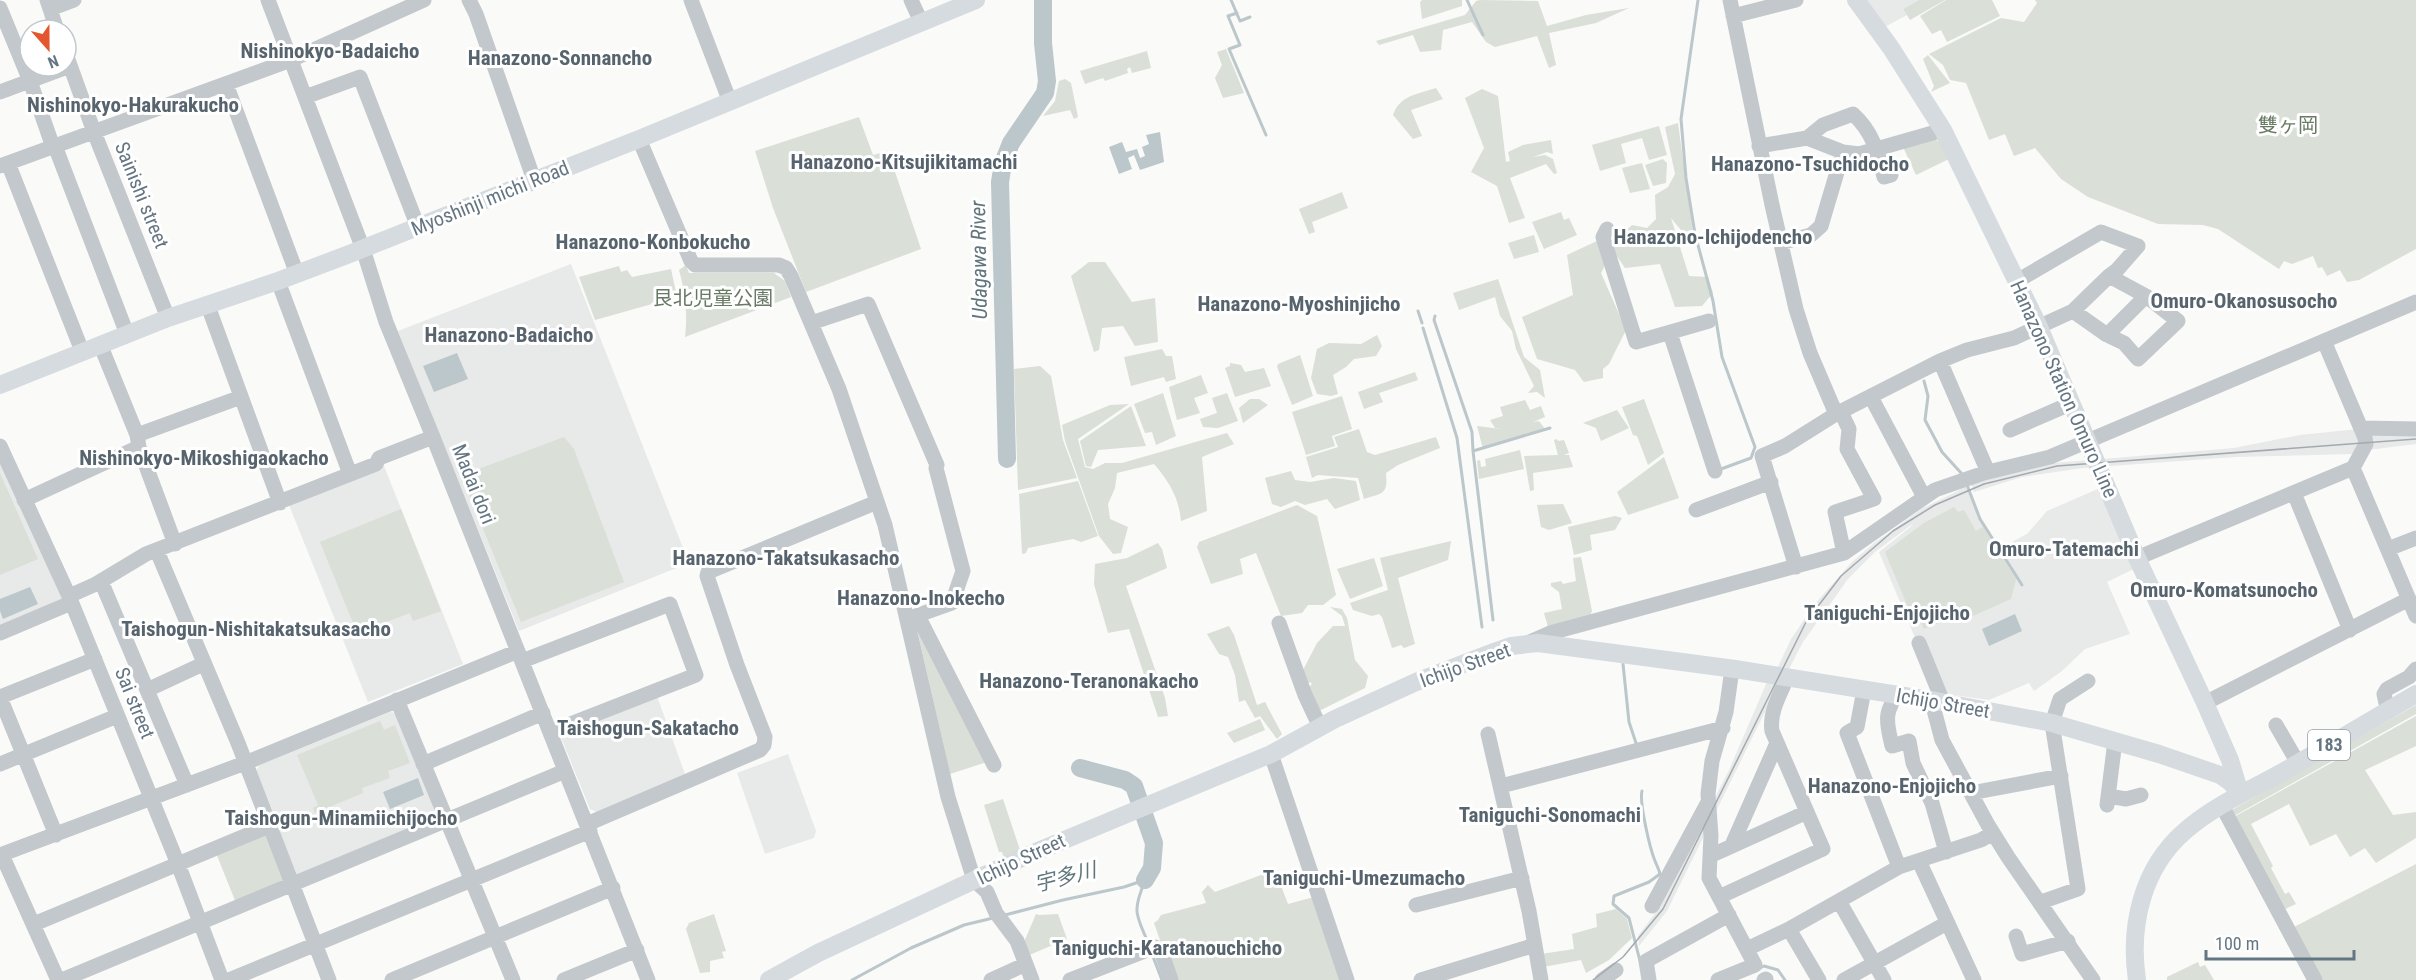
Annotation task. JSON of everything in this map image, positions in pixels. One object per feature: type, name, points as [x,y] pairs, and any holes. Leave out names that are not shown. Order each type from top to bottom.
[{"type":"main road","name":"Myoshinji michi Road","points":[[0,386],[127,333],[363,249],[639,139],[976,0]]},
{"type":"main road","name":"Hanazono Station Omuro Line","points":[[1856,0],[1891,48],[1943,130],[2017,280],[2138,558],[2230,760],[2241,794]]},
{"type":"main road","name":"Ichijo Street","points":[[769,980],[818,953],[1067,838],[1271,754],[1416,682],[1494,652],[1523,645],[1548,644],[1732,669],[1938,701],[2052,723],[2220,775],[2241,794]]},
{"type":"main road","name":"183","points":[[2137,980],[2136,918],[2143,891],[2154,868],[2173,842],[2185,830],[2241,794],[2416,694]]},
{"type":"street","points":[[49,5],[74,0]]},
{"type":"street","name":"Madai dori","points":[[268,0],[363,249],[386,322],[409,382],[433,437],[648,980]]},
{"type":"street","points":[[82,351],[4,164],[291,60],[424,0]]},
{"type":"street","points":[[469,0],[482,30],[534,180]]},
{"type":"street","points":[[691,0],[730,102]]},
{"type":"street","points":[[911,0],[921,22]]},
{"type":"street","points":[[1730,0],[1759,146],[1796,309],[1810,353],[1838,413],[1850,429],[1847,449],[1874,499],[1835,512],[1844,553]]},
{"type":"street","points":[[1733,16],[1796,0]]},
{"type":"street","points":[[0,8],[127,333]]},
{"type":"street","points":[[305,97],[360,77],[418,227]]},
{"type":"street","points":[[0,92],[35,78]]},
{"type":"street","name":"Sainishi street","points":[[74,78],[168,318]]},
{"type":"street","points":[[226,84],[297,274]]},
{"type":"street","points":[[1759,146],[1807,138],[1823,125],[1853,114],[1860,120],[1878,150],[1884,177],[1891,175]]},
{"type":"street","points":[[1807,138],[1844,152],[1859,154],[1943,130]]},
{"type":"street","points":[[639,139],[695,265],[783,266],[791,276],[839,389],[877,502],[912,618],[948,797],[975,880],[987,892],[999,916],[1017,941],[1032,980]]},
{"type":"street","points":[[1780,243],[1811,235],[1821,226],[1844,152]]},
{"type":"street","points":[[1608,229],[1603,237],[1636,342],[1708,321]]},
{"type":"street","points":[[1796,567],[1762,456],[1785,446],[1838,413],[1940,361],[1967,350],[2014,338],[2073,311],[2118,270],[2138,246],[2101,232],[2017,280]]},
{"type":"street","points":[[2073,311],[2106,334],[2124,343],[2138,359],[2178,321],[2146,296],[2109,276]]},
{"type":"street","points":[[278,281],[350,474]]},
{"type":"street","points":[[2106,334],[2146,296]]},
{"type":"street","points":[[1523,645],[1535,637],[1562,629],[1844,553],[1924,497],[1963,479],[2050,457],[2416,302]]},
{"type":"street","points":[[812,323],[868,304],[937,465],[963,571],[952,603],[912,618]]},
{"type":"street","points":[[208,306],[280,503]]},
{"type":"street","points":[[1670,333],[1715,471]]},
{"type":"street","points":[[2138,558],[2353,468],[2366,444],[2363,428],[2324,341]]},
{"type":"street","points":[[100,344],[175,544]]},
{"type":"street","points":[[1940,361],[1988,472]]},
{"type":"street","points":[[24,500],[138,441],[241,397]]},
{"type":"street","points":[[1871,397],[1924,497]]},
{"type":"street","points":[[2010,430],[2072,403]]},
{"type":"street","points":[[2363,428],[2416,429]]},
{"type":"street","points":[[0,633],[70,599],[146,554],[376,464],[380,458],[433,437]]},
{"type":"street","name":"Sai street","points":[[0,446],[95,659],[222,980]]},
{"type":"street","points":[[2205,703],[2350,630],[2414,609],[2353,468]]},
{"type":"street","points":[[1696,510],[1771,482]]},
{"type":"street","points":[[2294,493],[2350,630]]},
{"type":"street","points":[[228,980],[471,879],[760,750],[764,745],[765,737],[737,665],[707,576],[708,572],[877,502]]},
{"type":"street","points":[[2388,549],[2416,538]]},
{"type":"street","points":[[157,551],[245,763],[329,980]]},
{"type":"street","points":[[100,581],[187,785]]},
{"type":"street","points":[[550,732],[696,675],[670,604],[397,700],[245,763],[1,855],[60,980],[566,771]]},
{"type":"street","points":[[912,618],[994,765]]},
{"type":"street","points":[[1279,622],[1305,695],[1320,728]]},
{"type":"street","points":[[1919,643],[1938,701],[1933,706],[1942,740],[1993,834],[2068,941],[2087,978]]},
{"type":"street","points":[[56,835],[0,697],[95,659]]},
{"type":"street","points":[[147,690],[203,664]]},
{"type":"street","points":[[1718,980],[1755,965],[1709,878],[1711,836],[1707,804],[1712,761],[1723,728],[1732,669]]},
{"type":"street","points":[[2388,712],[2384,694],[2387,689],[2409,677],[2416,669]]},
{"type":"street","points":[[1719,897],[1824,849],[1770,722],[1787,678]]},
{"type":"street","points":[[2041,902],[2078,889],[2052,723],[2061,699],[2088,681]]},
{"type":"street","points":[[1864,690],[1857,727],[1847,733],[1899,867]]},
{"type":"street","points":[[1894,694],[1893,704],[1889,708],[1887,718],[1892,746],[1909,741],[1913,763],[1932,803],[1946,852]]},
{"type":"street","points":[[397,700],[513,980]]},
{"type":"street","points":[[423,764],[543,713]]},
{"type":"street","points":[[0,764],[117,716]]},
{"type":"street","points":[[2277,725],[2298,763]]},
{"type":"street","points":[[1501,786],[1723,728]]},
{"type":"street","points":[[1488,734],[1522,878],[1541,980]]},
{"type":"street","points":[[2115,741],[2107,800],[2141,795]]},
{"type":"street","points":[[1732,845],[1777,743]]},
{"type":"street","points":[[1271,754],[1347,980]]},
{"type":"street","points":[[1971,793],[2061,776]]},
{"type":"street","points":[[1653,906],[1707,804]]},
{"type":"street","points":[[2222,806],[2315,980]]},
{"type":"street","points":[[1710,856],[1807,812]]},
{"type":"street","points":[[34,924],[269,826]]},
{"type":"street","points":[[1747,949],[1789,929],[1899,867],[1993,834]]},
{"type":"street","points":[[1918,861],[1973,980]]},
{"type":"street","points":[[1416,905],[1522,878]]},
{"type":"street","points":[[392,980],[613,888]]},
{"type":"street","points":[[1839,901],[1884,980]]},
{"type":"street","points":[[1649,980],[1646,961],[1729,915]]},
{"type":"street","points":[[1844,980],[1947,923]]},
{"type":"street","points":[[1789,929],[1819,980]]},
{"type":"street","points":[[2016,936],[2022,954],[2068,941]]},
{"type":"street","points":[[1421,980],[1534,945]]},
{"type":"street","points":[[1070,980],[1150,948],[1161,951],[1171,980]]},
{"type":"street","points":[[564,980],[637,950]]},
{"type":"street","points":[[992,980],[1026,964]]},
{"type":"street","points":[[1602,980],[1616,970]]},
{"type":"shaded area","points":[[1864,0],[1919,0],[1903,9],[1907,15],[1883,28]]},
{"type":"shaded area","points":[[1160,132],[1164,162],[1140,170],[1134,155],[1128,158],[1132,169],[1119,174],[1109,147],[1122,142],[1126,152],[1137,149],[1140,158],[1145,156],[1142,147],[1149,144],[1146,135]]},
{"type":"shaded area","points":[[571,264],[689,563],[519,631],[398,331]]},
{"type":"shaded area","points":[[457,353],[468,379],[434,392],[423,366]]},
{"type":"shaded area","points":[[2358,429],[2416,434],[2416,444],[2360,451],[2354,454],[2236,457],[2083,468],[2022,477],[1974,492],[1971,484],[2042,464],[2234,448],[2300,435]]},
{"type":"shaded area","points":[[0,457],[64,600],[0,629]]},
{"type":"shaded area","points":[[384,466],[463,664],[368,702],[289,505]]},
{"type":"shaded area","points":[[1966,487],[1977,513],[2000,548],[2027,534],[2047,511],[2100,488],[2136,568],[2107,582],[2130,634],[2085,649],[2062,671],[2034,691],[2029,683],[1989,700],[1932,692],[1916,640],[1879,552],[1913,525],[1910,526],[1875,552],[1848,579],[1803,642],[1789,669],[1786,669],[1667,911],[1639,946],[1638,936],[1656,912],[1729,770],[1767,682],[1777,669],[1791,639],[1814,605],[1852,562],[1873,544],[1923,508]]},
{"type":"shaded area","points":[[30,587],[38,604],[3,619],[0,599]]},
{"type":"shaded area","points":[[2015,614],[2022,631],[1989,646],[1982,629]]},
{"type":"shaded area","points":[[657,696],[686,777],[599,813],[590,809],[560,735]]},
{"type":"shaded area","points":[[390,712],[397,713],[439,813],[436,818],[300,875],[293,873],[254,773],[260,765]]},
{"type":"shaded area","points":[[788,754],[816,831],[814,838],[765,854],[737,773]]},
{"type":"shaded area","points":[[418,778],[424,795],[390,809],[383,792]]},
{"type":"green space","points":[[1422,0],[1462,0],[1462,6],[1422,19],[1420,2]]},
{"type":"green space","points":[[1919,0],[1945,0],[1910,20],[1903,9]]},
{"type":"green space","points":[[1946,0],[1992,0],[2000,16],[1947,42],[1941,30],[1932,34],[1920,16]]},
{"type":"green space","name":"雙ヶ岡","points":[[2035,0],[2416,0],[2416,249],[2359,280],[2347,282],[2340,270],[2327,276],[2322,267],[2318,268],[2313,256],[2292,264],[2284,261],[2279,269],[2218,229],[2203,225],[2158,224],[2088,197],[2061,179],[2035,148],[2014,156],[2005,134],[1989,140],[1966,83],[1950,80],[1943,65],[1929,54],[2001,18],[2024,22],[2037,3]]},
{"type":"green space","points":[[1476,1],[1538,1],[1547,26],[1586,15],[1629,8],[1596,23],[1549,33],[1556,65],[1549,68],[1537,36],[1495,47],[1486,42],[1472,22],[1443,30],[1441,50],[1420,52],[1413,35],[1379,45],[1376,41],[1465,15]]},
{"type":"green space","points":[[1226,49],[1244,93],[1223,98],[1215,78],[1222,65],[1217,52]]},
{"type":"green space","points":[[1147,51],[1151,68],[1132,73],[1130,67],[1127,69],[1128,73],[1105,81],[1103,78],[1085,84],[1080,71]]},
{"type":"green space","points":[[1928,55],[1950,83],[1931,92],[1934,86],[1923,59]]},
{"type":"green space","points":[[1065,79],[1071,83],[1078,117],[1074,119],[1070,110],[1043,116],[1055,101],[1059,81]]},
{"type":"green space","points":[[1436,88],[1443,99],[1411,110],[1422,136],[1413,139],[1393,115],[1396,108],[1405,99]]},
{"type":"green space","points":[[1482,89],[1498,96],[1506,162],[1510,161],[1508,152],[1523,145],[1551,140],[1553,154],[1547,152],[1533,157],[1545,155],[1553,159],[1557,173],[1554,174],[1546,164],[1510,178],[1525,218],[1509,223],[1497,186],[1471,172],[1484,148],[1465,98]]},
{"type":"green space","points":[[859,117],[873,155],[888,151],[921,249],[806,292],[773,208],[755,151]]},
{"type":"green space","points":[[1678,123],[1695,247],[1671,218],[1689,276],[1708,277],[1713,293],[1702,306],[1675,307],[1660,264],[1625,268],[1610,246],[1632,225],[1647,228],[1656,219],[1655,195],[1668,187],[1675,174],[1665,127]]},
{"type":"green space","points":[[1659,126],[1667,155],[1649,160],[1642,138],[1621,144],[1626,163],[1600,171],[1592,145]]},
{"type":"green space","points":[[1933,138],[1941,143],[1949,159],[1916,175],[1903,147]]},
{"type":"green space","points":[[1663,159],[1667,163],[1666,183],[1653,186],[1645,165]]},
{"type":"green space","points":[[1642,163],[1650,189],[1630,193],[1622,168]]},
{"type":"green space","points":[[1342,192],[1348,208],[1312,222],[1315,232],[1309,234],[1299,209]]},
{"type":"green space","points":[[1561,212],[1564,220],[1569,218],[1577,235],[1544,249],[1532,222]]},
{"type":"green space","points":[[1534,235],[1539,252],[1514,259],[1508,243]]},
{"type":"green space","points":[[1599,240],[1609,258],[1601,273],[1626,330],[1609,364],[1603,369],[1603,378],[1584,382],[1575,370],[1537,359],[1522,317],[1573,295],[1567,255]]},
{"type":"green space","points":[[1089,262],[1105,262],[1132,302],[1155,298],[1158,342],[1135,346],[1123,326],[1102,328],[1099,350],[1094,352],[1071,276]]},
{"type":"green space","name":"艮北児童公園","points":[[686,265],[689,273],[774,273],[785,281],[791,297],[685,337],[685,303],[679,270]]},
{"type":"green space","points":[[619,266],[621,272],[627,270],[632,277],[671,269],[677,297],[595,320],[579,277]]},
{"type":"green space","points":[[1498,279],[1524,357],[1540,370],[1545,398],[1537,392],[1528,393],[1534,386],[1516,349],[1512,331],[1500,316],[1495,297],[1459,310],[1453,293]]},
{"type":"green space","points":[[1377,335],[1382,346],[1376,356],[1354,359],[1333,375],[1338,394],[1331,396],[1317,394],[1311,378],[1317,349],[1329,343],[1361,344]]},
{"type":"green space","points":[[1162,349],[1166,356],[1172,356],[1176,379],[1166,382],[1164,377],[1131,386],[1124,357]]},
{"type":"green space","points":[[1300,355],[1313,396],[1292,405],[1277,367],[1278,364]]},
{"type":"green space","points":[[1230,363],[1241,365],[1245,372],[1264,368],[1271,386],[1235,397],[1225,368],[1230,366]]},
{"type":"green space","points":[[1040,366],[1051,376],[1063,440],[1077,478],[1018,490],[1014,369]]},
{"type":"green space","points":[[1415,372],[1418,380],[1379,393],[1383,402],[1364,409],[1358,392]]},
{"type":"green space","points":[[1201,375],[1208,393],[1194,398],[1200,413],[1177,420],[1169,387]]},
{"type":"green space","points":[[1163,393],[1176,436],[1156,445],[1152,432],[1145,433],[1134,404]]},
{"type":"green space","points":[[1227,393],[1238,421],[1218,428],[1203,427],[1200,419],[1217,413],[1212,398]]},
{"type":"green space","points":[[1342,396],[1352,429],[1332,436],[1335,446],[1306,455],[1292,412]]},
{"type":"green space","points":[[1250,399],[1259,399],[1268,405],[1243,423],[1239,408]]},
{"type":"green space","points":[[1644,399],[1664,453],[1648,465],[1637,436],[1633,435],[1622,407]]},
{"type":"green space","points":[[1525,400],[1530,410],[1541,406],[1545,417],[1533,422],[1539,421],[1545,429],[1483,449],[1477,426],[1501,429],[1495,428],[1490,420],[1503,416],[1500,407]]},
{"type":"green space","points":[[1129,404],[1078,439],[1085,467],[1093,469],[1105,463],[1122,463],[1227,433],[1234,444],[1202,457],[1207,511],[1181,521],[1172,490],[1154,464],[1117,473],[1115,488],[1108,504],[1110,519],[1128,527],[1121,553],[1113,554],[1099,536],[1065,441],[1062,425],[1110,405]]},
{"type":"green space","points":[[1131,406],[1146,446],[1098,450],[1091,467],[1086,466],[1080,441]]},
{"type":"green space","points":[[1617,410],[1629,428],[1601,441],[1596,428],[1583,423]]},
{"type":"green space","points":[[1359,429],[1367,452],[1375,455],[1436,437],[1440,448],[1398,465],[1386,473],[1386,486],[1383,492],[1364,499],[1358,478],[1318,475],[1312,478],[1306,457],[1338,447],[1334,437]]},
{"type":"green space","points":[[564,437],[574,449],[624,582],[521,622],[464,482],[465,474]]},
{"type":"green space","points":[[1554,440],[1558,441],[1564,440],[1569,453],[1564,455],[1569,455],[1573,467],[1533,473],[1534,490],[1530,491],[1524,456],[1558,455]]},
{"type":"green space","points":[[1520,450],[1524,469],[1479,479],[1477,461],[1480,460],[1481,467],[1486,466],[1485,459]]},
{"type":"green space","points":[[1664,457],[1679,498],[1628,515],[1617,492]]},
{"type":"green space","points":[[1291,471],[1295,480],[1310,482],[1334,478],[1356,481],[1360,500],[1335,509],[1327,499],[1305,505],[1295,501],[1281,507],[1272,504],[1265,478]]},
{"type":"green space","points":[[0,473],[38,559],[0,575]]},
{"type":"green space","points":[[1078,481],[1098,536],[1081,542],[1073,539],[1028,548],[1026,553],[1022,554],[1019,494]]},
{"type":"green space","points":[[1563,504],[1572,523],[1549,530],[1541,527],[1537,505]]},
{"type":"green space","points":[[1297,505],[1317,516],[1336,595],[1323,605],[1308,605],[1302,613],[1281,616],[1256,553],[1240,559],[1243,574],[1211,584],[1197,547],[1199,542]]},
{"type":"green space","points":[[1954,507],[1958,512],[1964,510],[1976,531],[1983,527],[2016,579],[2011,599],[1966,619],[1959,614],[1924,629],[1921,622],[1915,624],[1885,552],[1924,523]]},
{"type":"green space","points":[[401,509],[441,611],[413,621],[410,613],[357,633],[320,542]]},
{"type":"green space","points":[[1615,516],[1622,518],[1615,530],[1590,535],[1592,550],[1574,555],[1568,527]]},
{"type":"green space","points":[[1451,541],[1448,560],[1398,578],[1415,644],[1404,648],[1401,645],[1392,648],[1382,617],[1379,614],[1372,616],[1353,610],[1350,603],[1388,590],[1380,558]]},
{"type":"green space","points":[[1158,543],[1167,568],[1126,586],[1165,698],[1168,716],[1158,717],[1129,629],[1108,633],[1094,584],[1095,564],[1127,558]]},
{"type":"green space","points":[[1581,557],[1592,611],[1590,616],[1548,627],[1544,613],[1562,609],[1559,592],[1551,586],[1551,583],[1561,581],[1563,584],[1576,581],[1573,558]]},
{"type":"green space","points":[[1374,558],[1383,586],[1350,599],[1337,569]]},
{"type":"green space","points":[[1330,607],[1342,609],[1347,618],[1355,660],[1368,676],[1365,688],[1317,712],[1307,692],[1312,683],[1303,681],[1301,674],[1317,643],[1333,626],[1345,626],[1342,616]]},
{"type":"green space","points":[[1229,626],[1257,705],[1265,702],[1282,734],[1277,739],[1260,716],[1255,718],[1245,700],[1239,702],[1235,675],[1228,657],[1219,654],[1207,634]]},
{"type":"green space","points":[[917,629],[987,762],[950,774]]},
{"type":"green space","points":[[2416,705],[2416,714],[2232,817],[2232,810]]},
{"type":"green space","points":[[2416,716],[2416,746],[2365,770],[2393,815],[2416,812],[2416,838],[2376,863],[2365,848],[2350,857],[2336,834],[2310,846],[2289,804],[2251,824],[2285,894],[2289,892],[2296,904],[2283,910],[2232,818]]},
{"type":"green space","points":[[1260,719],[1265,730],[1234,743],[1227,733]]},
{"type":"green space","points":[[380,721],[384,730],[395,725],[410,763],[388,771],[390,778],[362,788],[363,793],[315,813],[313,808],[318,805],[297,755]]},
{"type":"green space","points":[[1003,799],[1021,853],[1005,861],[1002,852],[999,852],[984,805]]},
{"type":"green space","points":[[262,834],[269,837],[284,879],[283,884],[236,903],[216,853]]},
{"type":"green space","points":[[2416,864],[2416,980],[2322,980],[2292,928]]},
{"type":"green space","points":[[1275,870],[1288,904],[1314,897],[1342,980],[1174,980],[1154,923],[1161,915],[1206,903],[1202,892],[1208,885],[1215,892]]},
{"type":"green space","points":[[1616,909],[1627,919],[1632,938],[1609,960],[1586,973],[1581,960],[1543,967],[1541,954],[1574,949],[1572,934],[1597,927],[1596,914]]},
{"type":"green space","points":[[714,914],[726,951],[722,952],[724,958],[710,961],[710,972],[700,973],[686,929],[689,923]]},
{"type":"green space","points":[[1036,914],[1058,914],[1067,939],[1027,956],[1024,942]]},
{"type":"green space","points":[[2198,962],[2200,967],[2205,965],[2214,980],[2167,980],[2167,977]]},
{"type":"waterway","name":"Udagawa River","points":[[1007,459],[1000,182],[1003,163],[1011,143],[1045,93],[1047,81],[1043,43],[1043,0]]},
{"type":"waterway","points":[[1231,0],[1240,21],[1250,17]]},
{"type":"waterway","points":[[1467,0],[1483,35]]},
{"type":"waterway","points":[[1698,0],[1681,119],[1686,178],[1695,234],[1713,301],[1722,357],[1755,447],[1751,458],[1721,469]]},
{"type":"waterway","points":[[1237,13],[1228,16],[1240,45],[1229,49],[1266,135]]},
{"type":"waterway","points":[[1418,311],[1422,323]]},
{"type":"waterway","points":[[1435,316],[1434,320],[1472,432],[1473,451],[1550,428]]},
{"type":"waterway","points":[[1423,328],[1457,438],[1482,627]]},
{"type":"waterway","points":[[1924,381],[1928,396],[1925,420],[1942,452],[1962,474]]},
{"type":"waterway","points":[[1473,451],[1493,620]]},
{"type":"waterway","points":[[1967,485],[1980,519],[2022,585]]},
{"type":"waterway","points":[[1623,664],[1629,722],[1637,746]]},
{"type":"waterway","name":"宇多川","points":[[1080,768],[1125,780],[1134,786],[1154,843],[1152,868],[1145,880]]},
{"type":"waterway","points":[[1640,961],[1629,918],[1613,904],[1614,896],[1649,882],[1660,874],[1646,826],[1642,791]]},
{"type":"waterway","name":"宇多川","points":[[1005,915],[1145,880]]},
{"type":"waterway","points":[[1145,881],[1138,901],[1137,914],[1149,945]]},
{"type":"waterway","name":"宇多川","points":[[852,980],[911,948],[964,925],[993,918]]},
{"type":"waterway","points":[[1152,954],[1162,980]]},
{"type":"waterway","points":[[1760,968],[1764,966],[1778,970],[1785,980]]},
{"type":"tram line","points":[[1593,980],[1623,957],[1663,909],[1806,622],[1841,576],[1893,531],[1935,505],[1984,484],[2057,466],[2416,439]]},
{"type":"district","name":"Nishinokyo-Badaicho","points":[[330,51]]},
{"type":"district","name":"Hanazono-Sonnancho","points":[[560,58]]},
{"type":"district","name":"Nishinokyo-Hakurakucho","points":[[133,105]]},
{"type":"district","name":"Hanazono-Kitsujikitamachi","points":[[904,162]]},
{"type":"district","name":"Hanazono-Tsuchidocho","points":[[1810,164]]},
{"type":"district","name":"Hanazono-Ichijodencho","points":[[1713,237]]},
{"type":"district","name":"Hanazono-Konbokucho","points":[[653,242]]},
{"type":"district","name":"Omuro-Okanosusocho","points":[[2244,301]]},
{"type":"district","name":"Hanazono-Myoshinjicho","points":[[1299,304]]},
{"type":"district","name":"Hanazono-Badaicho","points":[[509,335]]},
{"type":"district","name":"Nishinokyo-Mikoshigaokacho","points":[[204,458]]},
{"type":"district","name":"Omuro-Tatemachi","points":[[2064,549]]},
{"type":"district","name":"Hanazono-Takatsukasacho","points":[[786,558]]},
{"type":"district","name":"Omuro-Komatsunocho","points":[[2224,590]]},
{"type":"district","name":"Hanazono-Inokecho","points":[[921,598]]},
{"type":"district","name":"Taniguchi-Enjojicho","points":[[1887,613]]},
{"type":"district","name":"Taishogun-Nishitakatsukasacho","points":[[256,629]]},
{"type":"district","name":"Hanazono-Teranonakacho","points":[[1089,681]]},
{"type":"district","name":"Taishogun-Sakatacho","points":[[648,728]]},
{"type":"district","name":"Hanazono-Enjojicho","points":[[1892,786]]},
{"type":"district","name":"Taniguchi-Sonomachi","points":[[1550,815]]},
{"type":"district","name":"Taishogun-Minamiichijocho","points":[[341,818]]},
{"type":"district","name":"Taniguchi-Umezumacho","points":[[1364,878]]},
{"type":"district","name":"Taniguchi-Karatanouchicho","points":[[1167,948]]}]
